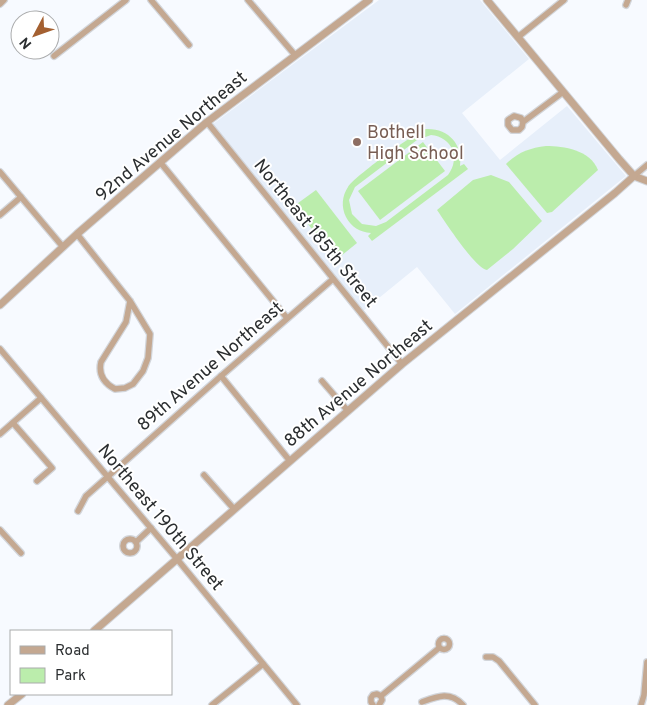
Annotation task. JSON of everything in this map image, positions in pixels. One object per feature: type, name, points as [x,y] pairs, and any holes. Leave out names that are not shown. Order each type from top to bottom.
[{"type":"street","points":[[0,4],[4,0]]},
{"type":"street","points":[[60,51],[126,0]]},
{"type":"street","points":[[151,0],[189,45]]},
{"type":"street","points":[[248,0],[295,55]]},
{"type":"street","name":"92nd Avenue Northeast","points":[[0,305],[77,234],[207,122],[369,0]]},
{"type":"street","points":[[487,0],[634,176],[647,181]]},
{"type":"street","points":[[518,37],[564,0]]},
{"type":"street","points":[[523,122],[563,92]]},
{"type":"street","name":"Northeast 185th Street","points":[[207,122],[402,364]]},
{"type":"street","points":[[160,162],[287,318]]},
{"type":"street","name":"88th Avenue Northeast","points":[[95,630],[402,364],[615,193],[647,164]]},
{"type":"street","points":[[0,172],[63,247]]},
{"type":"street","points":[[0,215],[21,197]]},
{"type":"street","points":[[77,234],[130,301],[150,334],[148,358],[144,371],[133,384],[115,390],[104,380],[100,368],[101,362],[126,322],[130,301]]},
{"type":"street","name":"89th Avenue Northeast","points":[[78,511],[86,496],[333,279]]},
{"type":"street","name":"Northeast 190th Street","points":[[0,349],[297,705]]},
{"type":"street","points":[[221,376],[290,461]]},
{"type":"street","points":[[322,381],[348,411]]},
{"type":"street","points":[[0,434],[41,398]]},
{"type":"street","points":[[13,422],[52,468],[37,482]]},
{"type":"street","points":[[204,475],[234,509]]},
{"type":"street","points":[[136,542],[151,528]]},
{"type":"street","points":[[0,530],[21,553]]},
{"type":"street","points":[[381,696],[440,648]]},
{"type":"street","points":[[486,658],[493,657],[499,661],[535,705]]},
{"type":"street","points":[[212,705],[263,664]]},
{"type":"street","points":[[641,705],[644,695],[647,664]]},
{"type":"street","points":[[372,705],[372,696],[378,694],[381,696]]},
{"type":"street","points":[[8,705],[21,695]]},
{"type":"street","points":[[422,702],[447,695],[463,705]]},
{"type":"street","points":[[379,705],[382,700],[381,696]]},
{"type":"shaded area","name":"Bothell High School","points":[[379,0],[480,0],[529,59],[462,113],[500,160],[567,106],[626,176],[455,314],[417,267],[363,311],[213,124]]},
{"type":"green space","points":[[426,129],[434,129],[447,134],[456,144],[459,151],[460,166],[464,164],[468,169],[372,241],[368,236],[371,233],[356,228],[350,224],[346,217],[343,198],[346,190],[372,165]],"holes":[[[431,135],[449,144],[454,155],[454,162],[448,175],[386,222],[376,226],[362,224],[352,214],[349,200],[355,187],[417,140]]]},
{"type":"green space","points":[[423,142],[445,171],[380,220],[358,191]]},
{"type":"green space","points":[[546,146],[576,150],[589,158],[598,170],[552,212],[547,213],[506,164],[524,151]]},
{"type":"green space","points":[[491,175],[509,182],[542,221],[513,249],[487,270],[475,262],[468,254],[437,210],[473,180]]},
{"type":"green space","points":[[316,190],[357,243],[336,260],[294,206]]},
{"type":"place","name":"Bothell High School","points":[[357,142]]}]
